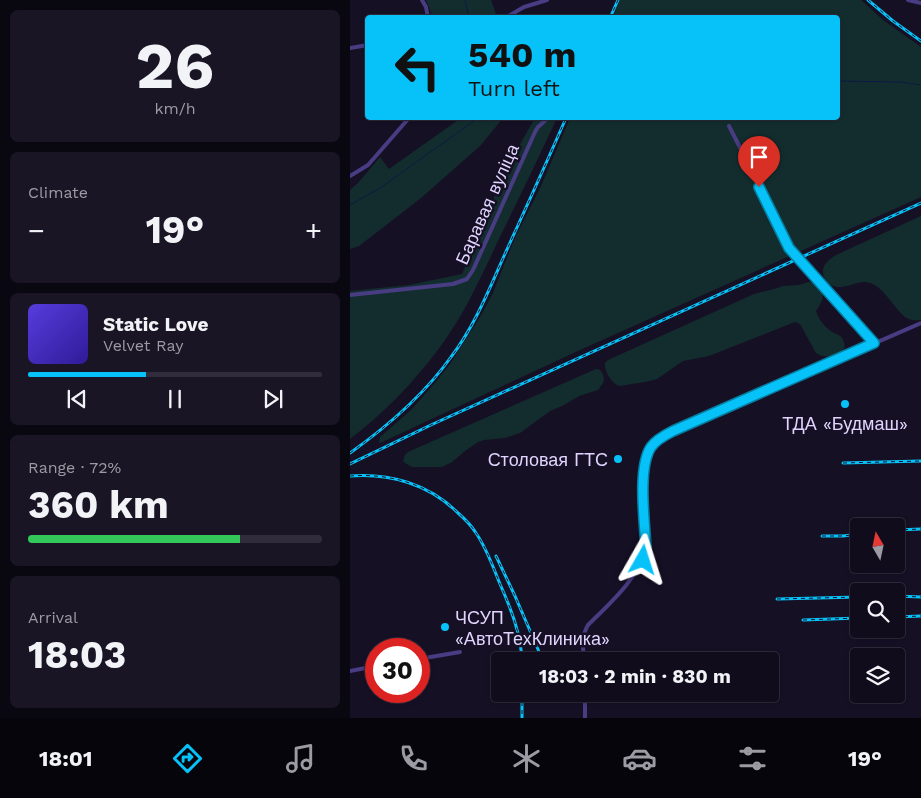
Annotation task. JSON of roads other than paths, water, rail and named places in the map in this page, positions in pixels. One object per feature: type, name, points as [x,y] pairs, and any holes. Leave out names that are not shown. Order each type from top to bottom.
[{"type":"street","points":[[422,0],[427,15]]},
{"type":"street","points":[[510,15],[532,2],[547,0]]},
{"type":"street","points":[[908,0],[921,3]]},
{"type":"street","points":[[350,48],[365,46]]},
{"type":"street","points":[[350,176],[372,162],[407,120]]},
{"type":"street","name":"Баравая вуліца","points":[[350,295],[453,284],[467,279],[473,270],[535,132],[546,120]]},
{"type":"street","points":[[728,126],[789,248],[874,343]]},
{"type":"street","points":[[584,652],[583,637],[588,625],[626,585],[643,560],[646,549],[643,474],[645,458],[653,444],[673,431],[921,323]]},
{"type":"street","points":[[430,657],[460,652]]},
{"type":"street","points":[[350,671],[365,668]]},
{"type":"street","points":[[585,702],[585,718]]},
{"type":"waterway","points":[[465,0],[468,15]]},
{"type":"waterway","points":[[840,81],[900,82],[921,85]]},
{"type":"waterway","points":[[350,205],[380,188],[475,120]]},
{"type":"railway","points":[[611,15],[618,0]]},
{"type":"railway","points":[[868,0],[921,41]]},
{"type":"railway","points":[[350,453],[392,421],[417,397],[440,371],[459,345],[487,295],[565,120]]},
{"type":"railway","points":[[350,464],[433,424],[921,203]]},
{"type":"railway","points":[[843,463],[921,461]]},
{"type":"railway","points":[[350,476],[380,476],[408,482],[435,495],[468,522],[487,552],[508,603],[518,631],[521,652]]},
{"type":"railway","points":[[905,530],[921,529]]},
{"type":"railway","points":[[822,536],[850,535]]},
{"type":"railway","points":[[496,556],[539,652]]},
{"type":"railway","points":[[905,596],[921,597]]},
{"type":"railway","points":[[777,599],[850,597]]},
{"type":"railway","points":[[905,617],[921,616]]},
{"type":"railway","points":[[803,620],[850,618]]},
{"type":"railway","points":[[522,702],[522,718]]},
{"type":"place","name":"ТДА «Будмаш»","points":[[845,404]]},
{"type":"place","name":"Столовая ГТС","points":[[618,459]]},
{"type":"place","name":"ЧСУП «АвтоТехКлиника»","points":[[445,627]]}]
